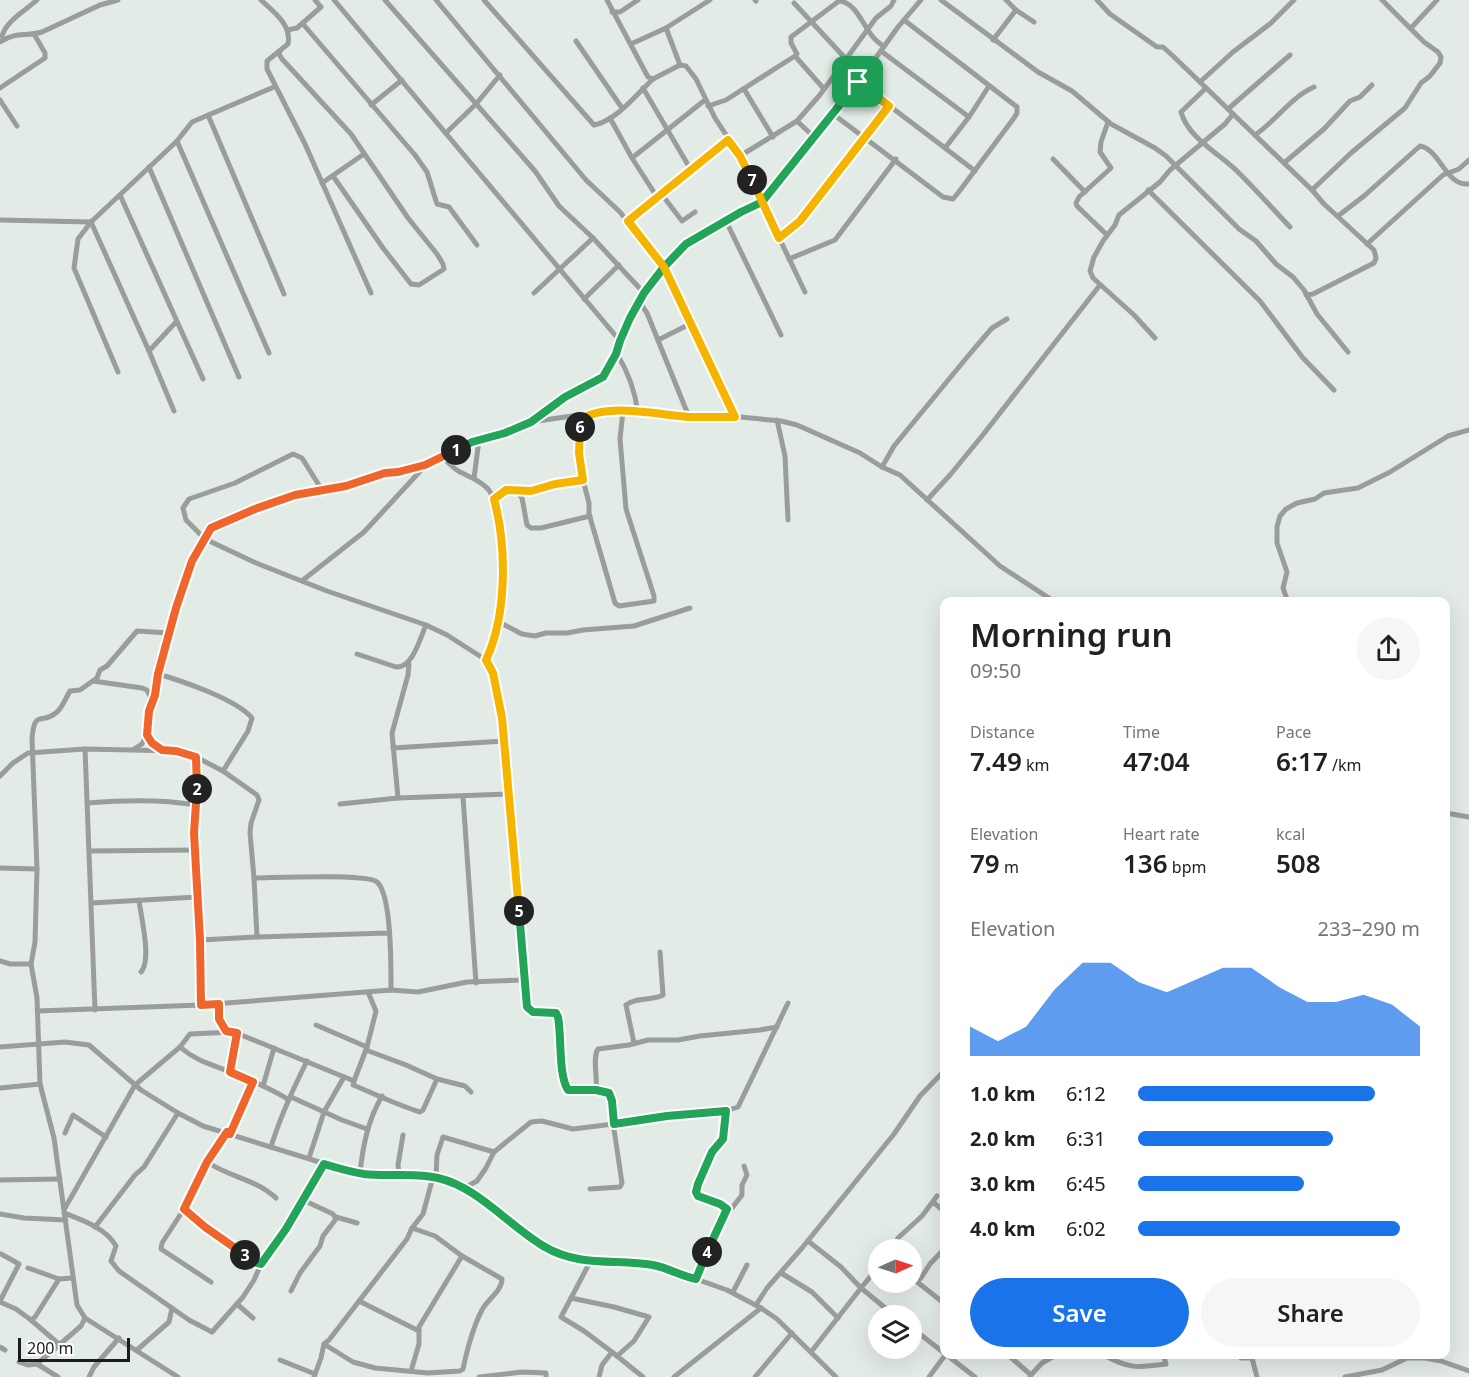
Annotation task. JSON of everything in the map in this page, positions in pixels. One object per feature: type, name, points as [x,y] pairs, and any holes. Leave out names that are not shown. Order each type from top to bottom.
[{"type":"street","points":[[1,38],[19,14],[37,0]]},
{"type":"street","points":[[1,38],[34,34],[100,5],[118,0]]},
{"type":"street","points":[[261,0],[278,16],[287,30],[289,41],[267,62],[267,69],[274,87],[292,117],[371,293]]},
{"type":"street","points":[[315,0],[321,7]]},
{"type":"street","points":[[287,30],[297,28],[321,7],[334,0],[620,341]]},
{"type":"street","points":[[385,0],[536,171],[559,206],[619,264],[644,293]]},
{"type":"street","points":[[436,0],[586,180],[628,221],[664,267],[735,417]]},
{"type":"street","points":[[484,0],[587,120],[594,125],[601,124],[610,118],[653,79],[680,64],[686,66],[696,79],[707,103],[729,138],[728,140],[740,156],[805,292]]},
{"type":"street","points":[[607,0],[648,77],[653,79]]},
{"type":"street","points":[[612,12],[620,12],[638,0]]},
{"type":"street","points":[[631,44],[666,28],[710,0]]},
{"type":"street","points":[[824,89],[795,56],[797,54],[791,43],[791,36],[839,0],[851,7],[883,49],[969,117]]},
{"type":"street","points":[[740,156],[797,121],[824,89],[876,18],[891,6],[894,0]]},
{"type":"street","points":[[134,749],[142,744],[147,735],[149,711],[169,633],[192,561],[211,528],[295,495],[361,482],[385,473],[425,465],[479,440],[505,433],[531,422],[565,397],[603,377],[616,354],[630,318],[644,293],[664,267],[686,244],[762,202],[921,0]]},
{"type":"street","points":[[941,0],[1038,72],[1072,91],[1108,122],[1155,148],[1176,166],[1239,229],[1261,246],[1276,264],[1292,276],[1317,314],[1348,352]]},
{"type":"street","points":[[1006,0],[1034,22]]},
{"type":"street","points":[[1097,0],[1110,14],[1158,47],[1163,47],[1376,254],[1374,263],[1313,294],[1306,295]]},
{"type":"street","points":[[1200,82],[1233,52],[1271,23],[1293,0]]},
{"type":"street","points":[[1312,190],[1351,153],[1405,108],[1421,83],[1436,69],[1441,60],[1440,54],[1382,0]]},
{"type":"street","points":[[1411,28],[1437,0]]},
{"type":"street","points":[[794,3],[846,59]]},
{"type":"street","points":[[993,40],[1016,10]]},
{"type":"street","points":[[833,114],[949,200],[953,199],[975,171],[1017,113],[1017,107],[904,20]]},
{"type":"street","points":[[303,24],[371,105],[403,139],[425,169],[437,204],[450,207],[477,245]]},
{"type":"street","points":[[666,28],[680,64]]},
{"type":"street","points":[[0,88],[45,58],[45,53],[34,34]]},
{"type":"street","points":[[576,41],[622,108]]},
{"type":"street","points":[[280,51],[282,59],[339,120],[412,225],[437,254],[444,269],[418,285],[411,284],[333,176]]},
{"type":"street","points":[[1155,338],[1134,315],[1090,275],[1094,258],[1119,215],[1203,143],[1230,112],[1290,55]]},
{"type":"street","points":[[632,158],[707,103],[716,105],[795,56]]},
{"type":"street","points":[[446,133],[476,104],[500,75]]},
{"type":"street","points":[[371,105],[402,80]]},
{"type":"street","points":[[858,82],[975,171]]},
{"type":"street","points":[[1284,163],[1322,132],[1350,100],[1360,97],[1372,85]]},
{"type":"street","points":[[945,148],[989,86]]},
{"type":"street","points":[[118,372],[74,268],[78,239],[91,222],[177,141],[192,122],[274,87]]},
{"type":"street","points":[[1255,135],[1274,122],[1293,102],[1314,87]]},
{"type":"street","points":[[643,88],[691,170]]},
{"type":"street","points":[[1206,88],[1181,112],[1183,118],[1203,143],[1237,171],[1290,227]]},
{"type":"street","points":[[744,89],[773,136]]},
{"type":"street","points":[[0,100],[17,126]]},
{"type":"street","points":[[779,238],[800,221],[889,106]]},
{"type":"street","points":[[208,115],[284,294]]},
{"type":"street","points":[[610,118],[632,158],[658,195],[663,196],[682,221],[695,212]]},
{"type":"street","points":[[797,121],[814,137]]},
{"type":"street","points":[[1107,236],[1077,206],[1079,197],[1112,168],[1102,156],[1100,148],[1108,122]]},
{"type":"street","points":[[628,221],[728,140]]},
{"type":"street","points":[[177,141],[268,353]]},
{"type":"street","points":[[1338,216],[1420,146],[1424,146],[1433,153],[1447,173],[1462,184],[1469,184]]},
{"type":"street","points":[[322,183],[364,154]]},
{"type":"street","points":[[789,259],[835,240],[896,159]]},
{"type":"street","points":[[1053,159],[1085,192]]},
{"type":"street","points":[[1367,244],[1447,173],[1459,169],[1469,160]]},
{"type":"street","points":[[149,167],[239,377]]},
{"type":"street","points":[[1148,190],[1260,301],[1303,358],[1334,390]]},
{"type":"street","points":[[120,195],[203,379]]},
{"type":"street","points":[[0,220],[91,222]]},
{"type":"street","points":[[726,221],[781,335]]},
{"type":"street","points":[[91,222],[174,411]]},
{"type":"street","points":[[534,293],[593,238]]},
{"type":"street","points":[[584,299],[619,264]]},
{"type":"street","points":[[927,500],[950,476],[1100,285]]},
{"type":"street","points":[[640,303],[647,313],[689,417]]},
{"type":"street","points":[[882,467],[894,446],[968,356],[992,328],[1007,319]]},
{"type":"street","points":[[149,351],[176,322]]},
{"type":"street","points":[[658,340],[692,323]]},
{"type":"street","points":[[616,354],[626,368],[636,393],[638,413]]},
{"type":"street","points":[[531,422],[594,412],[623,411],[689,417],[777,420],[797,425],[860,453],[900,475],[1000,566],[1047,597]]},
{"type":"street","points":[[594,412],[580,420],[579,453],[590,516],[615,603],[619,606],[654,601],[626,509],[620,439],[623,411]]},
{"type":"street","points":[[777,420],[785,456],[788,520]]},
{"type":"street","points":[[1286,597],[1283,588],[1287,572],[1277,543],[1277,527],[1280,516],[1286,509],[1297,503],[1315,500],[1324,493],[1358,488],[1390,472],[1448,436],[1469,430]]},
{"type":"street","points":[[474,478],[479,440]]},
{"type":"street","points":[[322,490],[303,458],[293,454],[235,483],[189,499],[183,505],[186,520],[204,539],[256,563],[327,591],[426,625],[447,635],[486,660],[495,680],[502,718],[527,1007],[530,1010],[556,1013],[558,1017],[562,1042],[561,1065],[566,1087],[573,1091],[596,1090],[609,1093],[611,1096],[622,1186],[590,1189]]},
{"type":"street","points":[[443,457],[454,469],[474,478],[487,488],[494,499],[498,516],[503,573],[499,622],[486,660]]},
{"type":"street","points":[[303,580],[364,532],[425,465]]},
{"type":"street","points":[[494,499],[502,491],[531,491],[555,484],[583,480]]},
{"type":"street","points":[[516,490],[522,498],[527,525],[531,528],[590,516]]},
{"type":"street","points":[[499,622],[522,634],[535,636],[546,633],[634,626],[690,608]]},
{"type":"street","points":[[398,798],[392,733],[409,664],[426,625]]},
{"type":"street","points":[[169,633],[137,630],[100,670],[97,678],[80,690],[68,693],[64,703],[55,714],[35,722],[32,738],[37,869],[31,964],[37,998],[40,1084],[50,1117],[77,1305],[85,1318],[178,1377]]},
{"type":"street","points":[[357,654],[396,668],[403,668],[409,664]]},
{"type":"street","points":[[158,674],[196,687],[238,707],[252,718],[248,731],[223,771]]},
{"type":"street","points":[[93,681],[142,687],[147,690],[152,701]]},
{"type":"street","points":[[147,735],[152,743],[162,750]]},
{"type":"street","points":[[393,748],[504,741]]},
{"type":"street","points":[[85,749],[93,903],[95,1010]]},
{"type":"street","points":[[0,777],[19,758],[33,753],[85,749],[176,751],[196,757],[223,771],[256,795],[259,800],[250,833],[257,937]]},
{"type":"street","points":[[196,757],[198,783],[194,850],[200,940],[201,1005]]},
{"type":"street","points":[[340,804],[398,798],[509,794]]},
{"type":"street","points":[[463,797],[476,982]]},
{"type":"street","points":[[88,803],[178,802],[196,805]]},
{"type":"street","points":[[1450,814],[1469,818]]},
{"type":"street","points":[[90,851],[194,850]]},
{"type":"street","points":[[0,868],[37,869]]},
{"type":"street","points":[[254,878],[334,877],[373,879],[378,883],[386,901],[391,990]]},
{"type":"street","points":[[93,903],[196,897]]},
{"type":"street","points":[[139,900],[147,959],[141,972]]},
{"type":"street","points":[[200,940],[388,933]]},
{"type":"street","points":[[634,1043],[626,1005],[630,1001],[656,998],[663,994],[660,952]]},
{"type":"street","points":[[0,961],[10,964],[31,964]]},
{"type":"street","points":[[37,1011],[219,1004],[391,990],[433,990],[476,982],[524,980]]},
{"type":"street","points":[[354,1082],[376,1011],[368,992]]},
{"type":"street","points":[[466,1187],[477,1181],[494,1152],[531,1122],[542,1121],[573,1129],[667,1116],[726,1111],[738,1107],[789,1003]]},
{"type":"street","points":[[219,1004],[219,1019],[226,1031]]},
{"type":"street","points":[[316,1025],[437,1079],[465,1086],[471,1092]]},
{"type":"street","points":[[596,1090],[598,1080],[596,1050],[654,1040],[678,1040],[777,1027]]},
{"type":"street","points":[[64,1210],[135,1085],[180,1047],[190,1034],[226,1031],[237,1033],[307,1061],[354,1082],[353,1085],[420,1112],[437,1079]]},
{"type":"street","points":[[230,1072],[237,1033]]},
{"type":"street","points":[[0,1047],[65,1042],[88,1045],[135,1085],[203,1126],[360,1173],[435,1177],[466,1187],[544,1247],[563,1256],[590,1262],[652,1265],[733,1292],[758,1306],[792,1334],[833,1376]]},
{"type":"street","points":[[180,1047],[192,1058],[367,1129]]},
{"type":"street","points":[[263,1086],[274,1048]]},
{"type":"street","points":[[271,1147],[282,1111],[307,1061]]},
{"type":"street","points":[[674,1377],[758,1306],[767,1288],[894,1134],[920,1096],[940,1075]]},
{"type":"street","points":[[309,1158],[324,1112],[344,1077]]},
{"type":"street","points":[[211,1282],[165,1253],[162,1243],[184,1209],[207,1162],[228,1133],[253,1082]]},
{"type":"street","points":[[0,1088],[40,1084]]},
{"type":"street","points":[[360,1173],[367,1129],[382,1096]]},
{"type":"street","points":[[726,1111],[723,1139],[712,1152],[696,1192],[698,1196],[727,1209]]},
{"type":"street","points":[[95,1227],[135,1175],[144,1167],[178,1113]]},
{"type":"street","points":[[65,1133],[74,1115],[106,1137]]},
{"type":"street","points":[[399,1174],[398,1165],[404,1135]]},
{"type":"street","points":[[280,1360],[315,1375],[324,1344],[408,1239],[412,1228],[423,1214],[435,1177],[437,1155],[443,1137],[494,1152]]},
{"type":"street","points":[[207,1162],[217,1169],[240,1176],[267,1190],[276,1198]]},
{"type":"street","points":[[64,1210],[109,1236],[116,1246],[111,1262],[119,1271],[172,1308],[212,1332],[237,1304],[254,1280],[261,1264],[286,1229],[324,1164]]},
{"type":"street","points":[[696,1279],[727,1209],[732,1208],[742,1195],[742,1185],[747,1174],[744,1166]]},
{"type":"street","points":[[0,1180],[60,1179]]},
{"type":"street","points":[[898,1239],[922,1216],[937,1196]]},
{"type":"street","points":[[303,1200],[336,1217],[357,1223]]},
{"type":"street","points":[[933,1202],[940,1208]]},
{"type":"street","points":[[184,1209],[205,1227],[254,1262],[261,1264]]},
{"type":"street","points":[[0,1214],[24,1218],[66,1220]]},
{"type":"street","points":[[291,1291],[336,1217]]},
{"type":"street","points":[[412,1228],[435,1236],[462,1256],[501,1277],[502,1283],[483,1308],[478,1319],[462,1370],[463,1377]]},
{"type":"street","points":[[808,1241],[841,1267],[861,1288],[882,1305]]},
{"type":"street","points":[[922,1276],[940,1253]]},
{"type":"street","points":[[0,1254],[19,1264],[0,1301],[16,1309],[60,1345]]},
{"type":"street","points":[[411,1371],[419,1344],[419,1327],[462,1256]]},
{"type":"street","points":[[590,1262],[561,1317],[584,1331],[643,1377]]},
{"type":"street","points":[[733,1292],[747,1265]]},
{"type":"street","points":[[28,1268],[59,1279],[72,1278]]},
{"type":"street","points":[[781,1273],[812,1292],[838,1318]]},
{"type":"street","points":[[31,1320],[59,1279]]},
{"type":"street","points":[[812,1352],[868,1279]]},
{"type":"street","points":[[922,1285],[940,1300]]},
{"type":"street","points":[[571,1298],[649,1317],[634,1341],[602,1365],[599,1377]]},
{"type":"street","points":[[359,1301],[419,1331]]},
{"type":"street","points":[[237,1304],[253,1318]]},
{"type":"street","points":[[137,1350],[169,1322],[172,1308]]},
{"type":"street","points":[[19,1362],[28,1365],[37,1364],[81,1326],[85,1318]]},
{"type":"street","points":[[755,1377],[792,1334]]},
{"type":"street","points":[[922,1336],[940,1350]]},
{"type":"street","points":[[88,1377],[94,1366],[119,1338]]},
{"type":"street","points":[[324,1344],[353,1362],[375,1368],[439,1372],[462,1370]]},
{"type":"street","points":[[929,1377],[943,1359]]},
{"type":"street","points":[[951,1359],[975,1377]]},
{"type":"street","points":[[1012,1359],[1031,1376],[1050,1359]]},
{"type":"street","points":[[1110,1359],[1120,1365],[1136,1368],[1166,1364],[1164,1359]]},
{"type":"street","points":[[1251,1359],[1257,1377]]},
{"type":"street","points":[[1345,1377],[1382,1370],[1405,1359]]},
{"type":"street","points":[[1418,1359],[1441,1361],[1469,1371]]},
{"type":"street","points":[[37,1364],[58,1377]]},
{"type":"street","points":[[380,1377],[382,1369]]},
{"type":"street","points":[[479,1377],[522,1371],[546,1372],[546,1377]]},
{"type":"route","points":[[858,82],[762,202],[686,244],[664,267],[644,293],[630,318],[610,368],[598,381],[565,397],[531,422],[505,433],[472,442],[431,463],[398,472],[388,472],[346,486],[295,495],[211,528],[192,561],[158,674],[155,695],[149,711],[147,735],[152,743],[162,750],[176,751],[196,757],[198,783],[194,833],[201,1005],[219,1004],[219,1019],[226,1031],[237,1033],[230,1072],[253,1082],[230,1134],[227,1132],[207,1162],[184,1209],[254,1262],[261,1264],[286,1229],[324,1164],[365,1174],[410,1174],[436,1177],[466,1187],[544,1247],[563,1256],[587,1261],[652,1265],[696,1279],[727,1209],[723,1205],[698,1196],[696,1192],[712,1152],[723,1139],[726,1111],[667,1116],[614,1124],[609,1093],[596,1090],[573,1091],[566,1087],[561,1065],[562,1042],[556,1013],[533,1012],[527,1007],[502,718],[493,673],[486,660],[495,639],[502,596],[500,536],[494,499],[502,491],[510,489],[531,491],[555,484],[583,480],[579,453],[580,420],[594,412],[613,410],[689,417],[735,417],[664,267],[628,221],[728,140],[740,156],[753,182],[762,202],[779,238],[789,232],[889,106],[858,82]]}]
